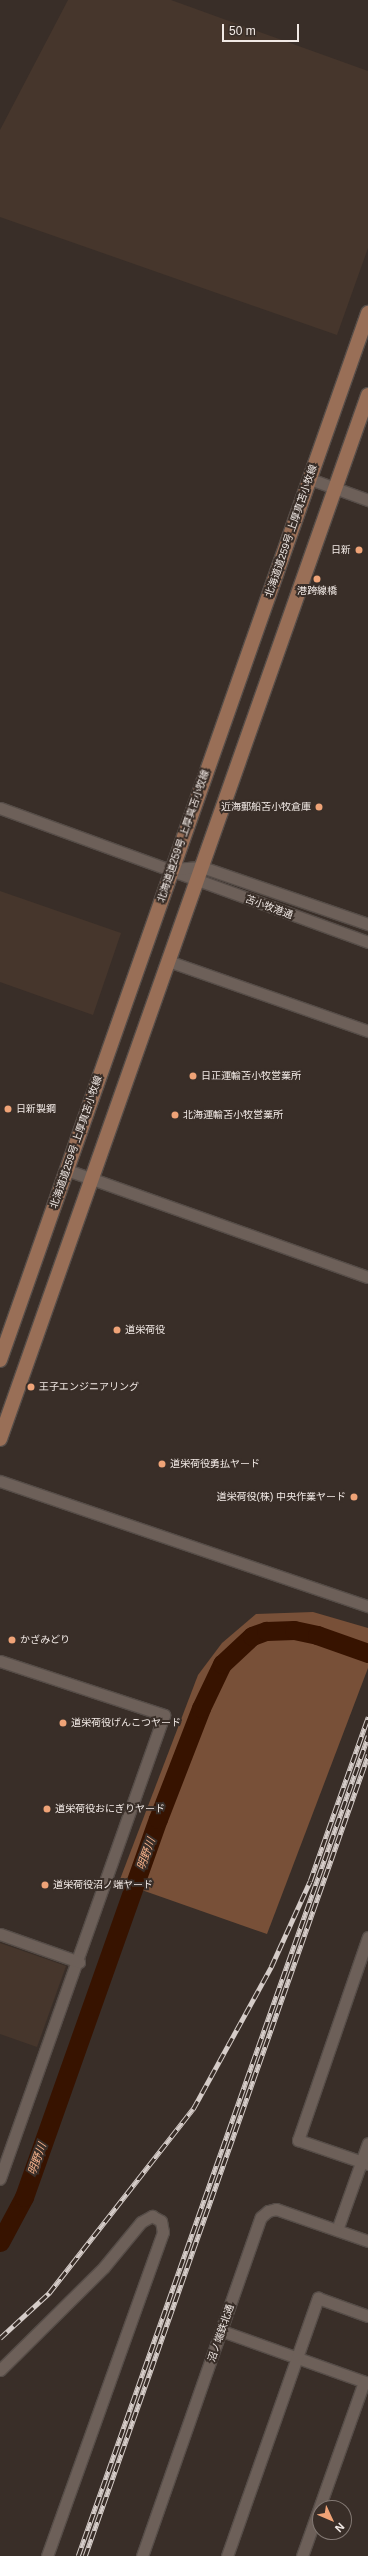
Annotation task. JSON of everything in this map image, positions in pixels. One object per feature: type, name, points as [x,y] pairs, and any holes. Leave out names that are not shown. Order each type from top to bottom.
[{"type":"main road","name":"北海道道259号 上厚真苫小牧線","points":[[0,1360],[368,313]]},
{"type":"main road","points":[[0,1439],[368,396]]},
{"type":"street","points":[[310,479],[368,500]]},
{"type":"street","name":"苫小牧港通","points":[[0,808],[172,869],[197,882],[368,942]]},
{"type":"street","name":"苫小牧港通","points":[[172,869],[202,867],[368,924]]},
{"type":"street","points":[[168,961],[368,1031]]},
{"type":"street","points":[[67,1170],[368,1277]]},
{"type":"street","points":[[0,1481],[368,1606]]},
{"type":"street","points":[[0,1661],[164,1715],[79,1962],[0,2179]]},
{"type":"street","points":[[0,1934],[79,1962]]},
{"type":"street","points":[[365,2163],[298,2140],[368,1937]]},
{"type":"street","points":[[337,2230],[365,2163],[368,2143]]},
{"type":"street","name":"沼ノ端鉄北通","points":[[142,2556],[261,2217],[268,2211],[276,2209],[368,2241]]},
{"type":"street","points":[[0,2370],[104,2267],[141,2222],[152,2216],[161,2221],[163,2232],[47,2556]]},
{"type":"street","points":[[227,2556],[318,2298],[368,2316]]},
{"type":"street","points":[[222,2331],[366,2382],[302,2556]]},
{"type":"shaded area","points":[[68,0],[171,0],[368,71],[368,248],[337,335],[0,217],[0,130]]},
{"type":"shaded area","points":[[0,891],[121,933],[93,1015],[0,982]]},
{"type":"shaded area","points":[[313,1612],[368,1628],[368,1668],[267,1934],[119,1882],[198,1675],[222,1643],[256,1614]]},
{"type":"shaded area","points":[[0,1943],[66,1966],[37,2047],[0,2034]]},
{"type":"waterway","name":"明野川","points":[[0,2242],[24,2197],[158,1819],[201,1708],[222,1664],[252,1636],[266,1631],[294,1630],[317,1635],[368,1653]]},
{"type":"railway","points":[[0,2338],[49,2293],[193,2109],[271,1967],[310,1881],[368,1717]]},
{"type":"railway","points":[[78,2556],[368,1736]]},
{"type":"railway","points":[[85,2556],[368,1755]]},
{"type":"place","name":"日新","points":[[359,550]]},
{"type":"place","name":"港跨線橋","points":[[317,579]]},
{"type":"place","name":"近海郵船苫小牧倉庫","points":[[319,807]]},
{"type":"place","name":"日正運輸苫小牧営業所","points":[[193,1076]]},
{"type":"place","name":"日新製鋼","points":[[8,1109]]},
{"type":"place","name":"北海運輸苫小牧営業所","points":[[175,1115]]},
{"type":"place","name":"道栄荷役","points":[[117,1330]]},
{"type":"place","name":"王子エンジニアリング","points":[[31,1387]]},
{"type":"place","name":"道栄荷役勇払ヤード","points":[[162,1464]]},
{"type":"place","name":"道栄荷役(株) 中央作業ヤード","points":[[354,1497]]},
{"type":"place","name":"かざみどり","points":[[12,1640]]},
{"type":"place","name":"道栄荷役げんこつヤード","points":[[63,1723]]},
{"type":"place","name":"道栄荷役おにぎりヤード","points":[[47,1809]]},
{"type":"place","name":"道栄荷役沼ノ端ヤード","points":[[45,1885]]}]
